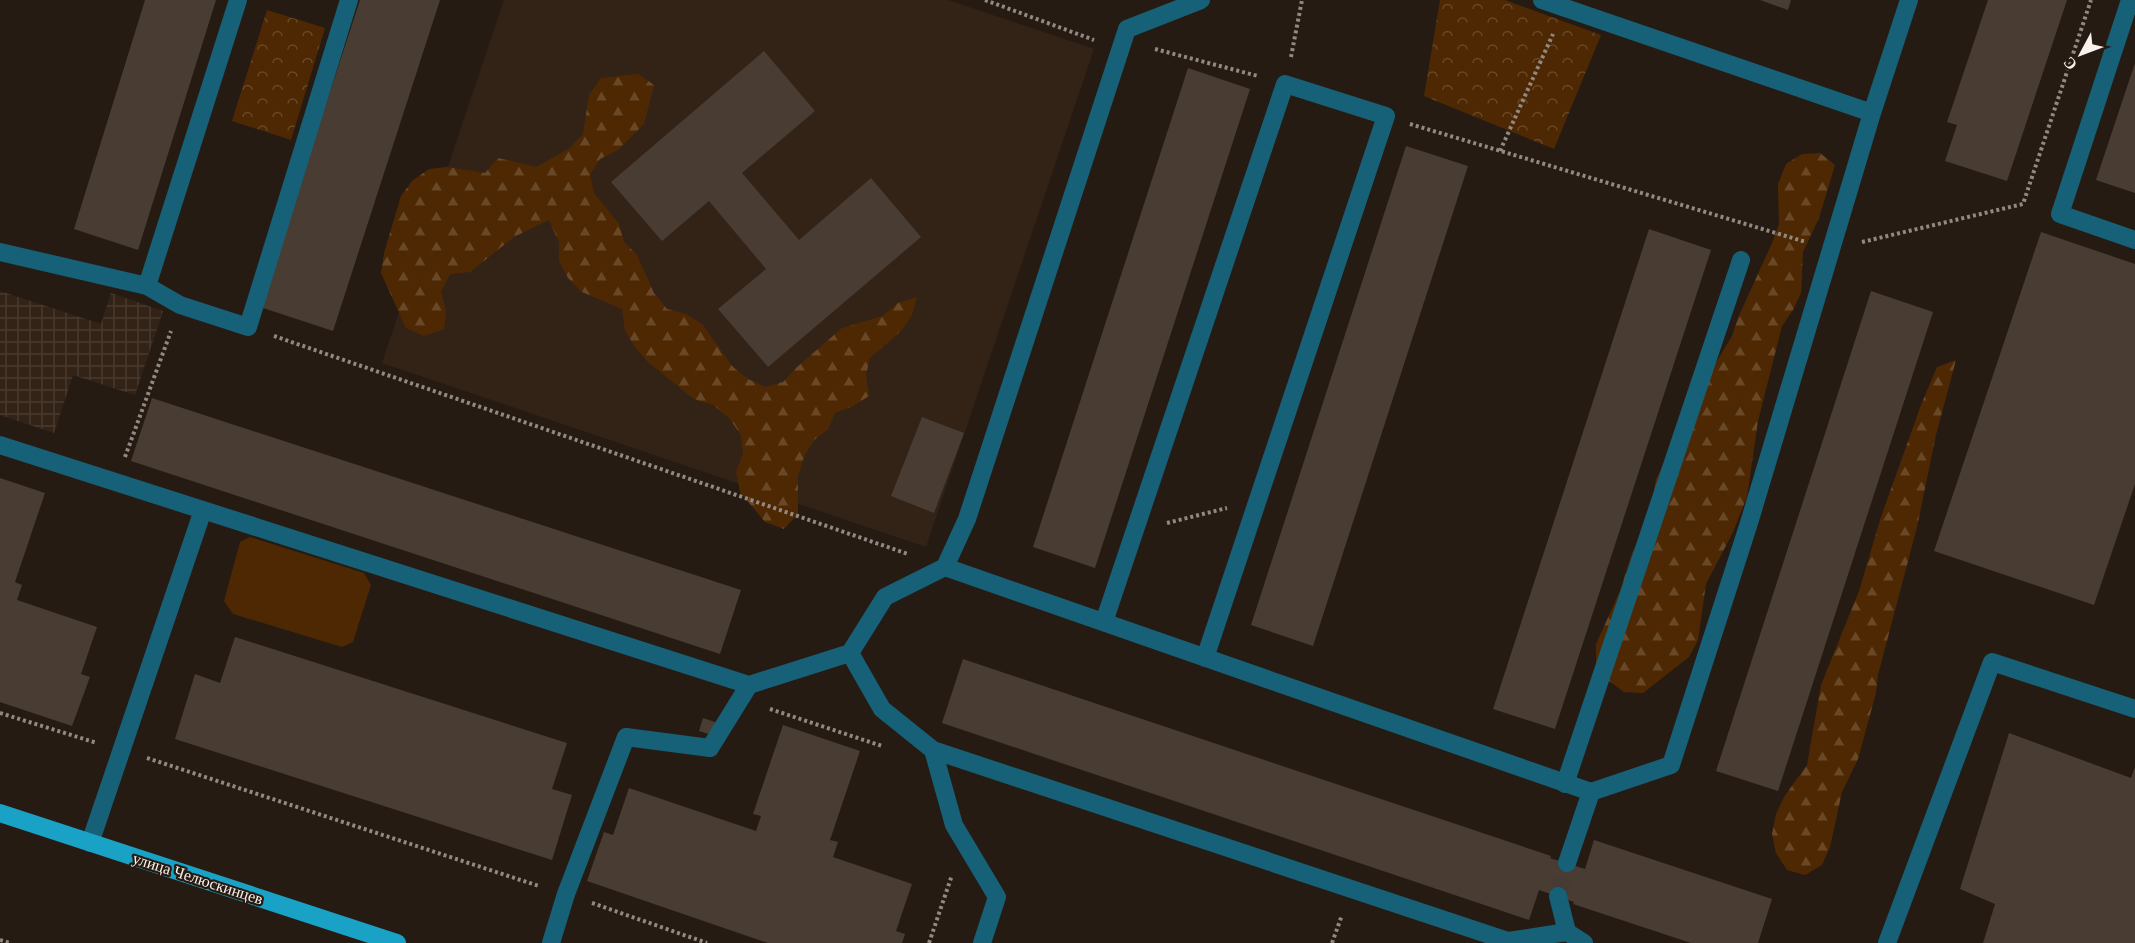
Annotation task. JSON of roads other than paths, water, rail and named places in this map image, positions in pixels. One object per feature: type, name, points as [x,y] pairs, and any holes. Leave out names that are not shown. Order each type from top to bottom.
[{"type":"main road","name":"улица Челюскинцев","points":[[0,813],[375,940],[397,943]]},
{"type":"lane","points":[[147,286],[238,0]]},
{"type":"lane","points":[[0,252],[147,286],[180,305],[248,327],[349,0]]},
{"type":"lane","points":[[551,943],[566,894],[626,737],[710,748],[745,692],[850,654],[885,597],[945,567],[968,519],[1127,29],[1201,0]]},
{"type":"lane","points":[[1542,0],[1872,113]]},
{"type":"lane","points":[[945,567],[1591,792],[1671,765],[1749,523],[1872,113],[1909,0]]},
{"type":"lane","points":[[2130,0],[2060,214],[2135,240]]},
{"type":"lane","points":[[1104,622],[1286,84],[1386,116],[1204,658]]},
{"type":"lane","points":[[1565,784],[1741,260]]},
{"type":"lane","points":[[0,445],[203,510],[745,692]]},
{"type":"lane","points":[[90,843],[203,510]]},
{"type":"lane","points":[[850,654],[882,710],[933,750],[1508,941],[1567,932],[1584,943]]},
{"type":"lane","points":[[1887,943],[1992,662],[2135,709]]},
{"type":"lane","points":[[933,750],[954,825],[997,897],[982,943]]},
{"type":"lane","points":[[1567,863],[1591,792]]},
{"type":"lane","points":[[1558,896],[1567,932]]},
{"type":"tunnel","points":[[1558,896],[1567,863]]}]
